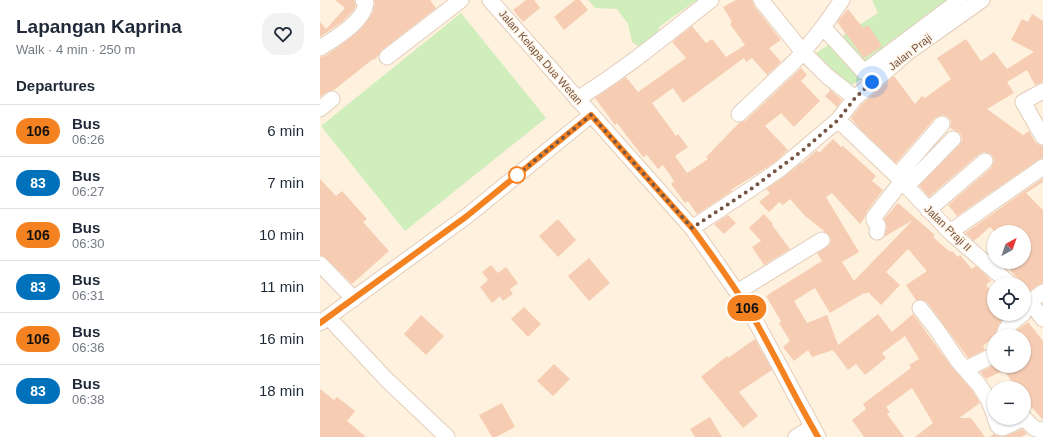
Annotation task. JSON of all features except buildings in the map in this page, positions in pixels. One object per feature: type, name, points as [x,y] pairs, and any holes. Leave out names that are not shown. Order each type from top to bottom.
[{"type":"street","points":[[320,48],[342,33],[360,16],[365,9],[366,3],[363,0]]},
{"type":"street","points":[[387,57],[461,0]]},
{"type":"street","name":"Jalan Kelapa Dua Wetan","points":[[490,0],[692,228],[737,292],[757,324],[815,432]]},
{"type":"street","points":[[577,99],[640,57],[711,0]]},
{"type":"street","points":[[761,0],[803,52],[827,76],[855,98]]},
{"type":"street","points":[[739,114],[803,52],[842,0]]},
{"type":"street","points":[[823,27],[864,72],[960,0]]},
{"type":"street","name":"Jalan Praji","points":[[692,228],[780,169],[838,120],[855,98],[907,53],[982,0]]},
{"type":"street","points":[[1043,91],[1023,102],[1043,137]]},
{"type":"street","points":[[320,109],[332,99]]},
{"type":"street","name":"Jalan Kelapa Dua Wetan","points":[[324,320],[467,216],[591,115]]},
{"type":"street","name":"Jalan Praji II","points":[[838,120],[902,181],[950,232],[1002,277]]},
{"type":"street","points":[[878,232],[879,227],[874,220],[874,217],[902,181],[942,124]]},
{"type":"street","points":[[902,181],[953,140]]},
{"type":"street","points":[[928,210],[985,161]]},
{"type":"street","points":[[950,232],[1043,167]]},
{"type":"street","points":[[737,292],[822,240]]},
{"type":"street","points":[[320,264],[354,299]]},
{"type":"street","points":[[1031,308],[1043,292]]},
{"type":"street","points":[[920,308],[958,361],[966,369],[987,398]]},
{"type":"street","points":[[324,320],[447,437]]},
{"type":"street","points":[[1007,329],[1016,321]]},
{"type":"street","points":[[966,369],[987,358]]},
{"type":"street","points":[[998,425],[999,428],[1009,425]]},
{"type":"street","points":[[1030,425],[1035,430],[1043,429]]},
{"type":"street","points":[[796,437],[815,432]]},
{"type":"green space","points":[[588,0],[697,0],[660,26],[655,38],[644,50],[632,42],[628,24],[617,9],[595,8]]},
{"type":"green space","points":[[872,0],[978,0],[881,67],[847,88],[823,64],[816,53],[878,13]]},
{"type":"green space","points":[[461,13],[546,118],[405,231],[321,126]]},
{"type":"bus line","name":"106","points":[[320,323],[467,216],[591,115],[692,228],[706,247],[757,324],[774,354],[788,384],[818,437]]},
{"type":"route","points":[[517,175],[512,179],[591,115],[692,228],[780,169],[838,120],[855,98],[872,82]]}]
